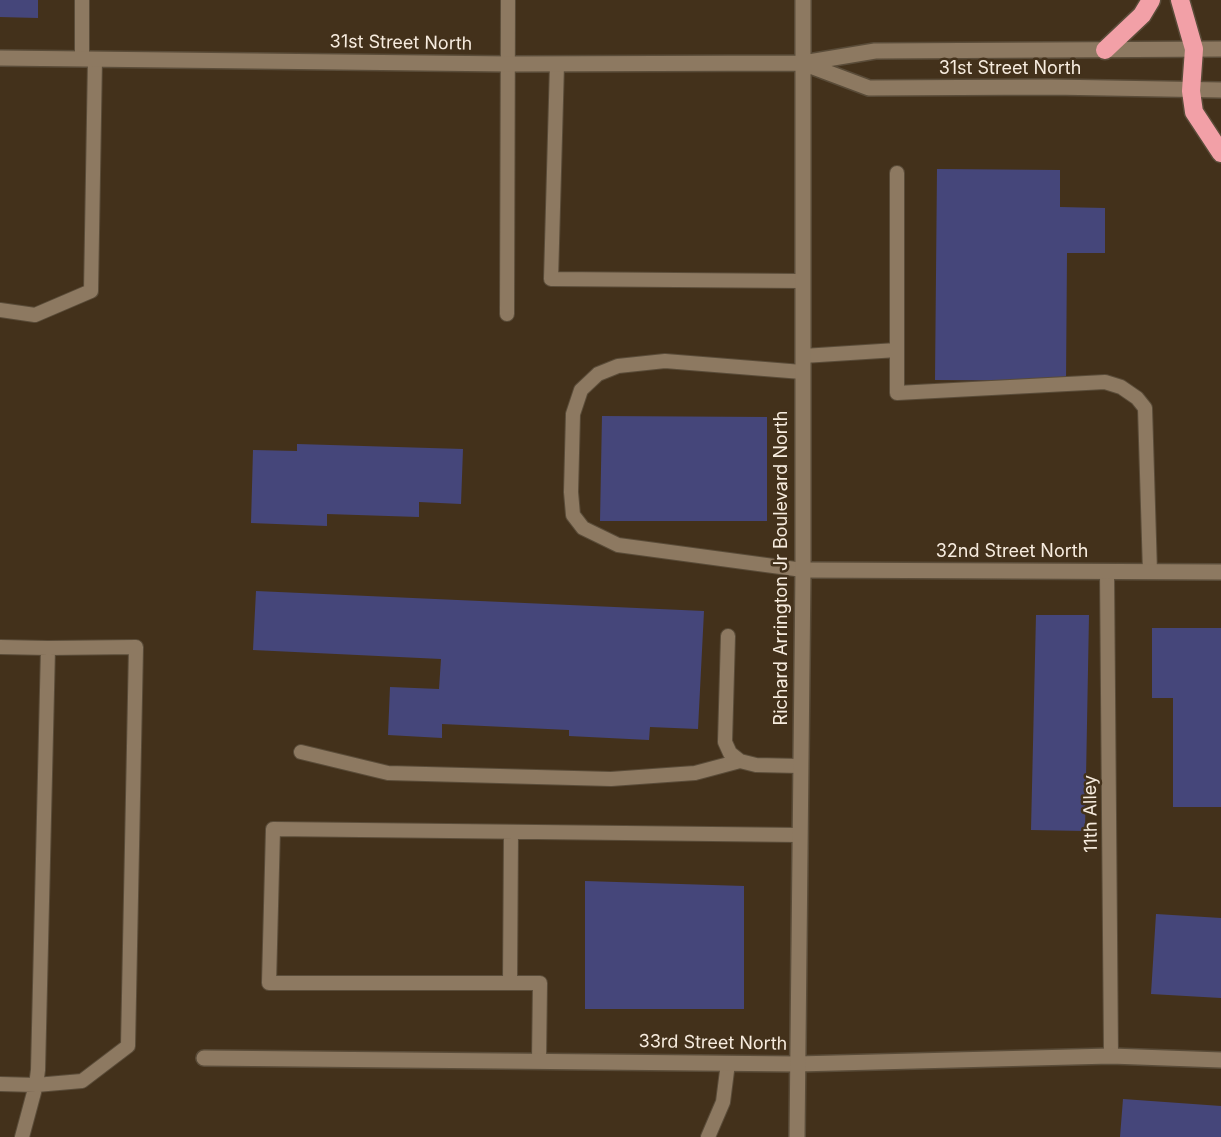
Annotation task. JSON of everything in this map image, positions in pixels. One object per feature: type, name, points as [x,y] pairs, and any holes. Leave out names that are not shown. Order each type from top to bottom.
[{"type":"highway","points":[[1105,50],[1142,15],[1151,0]]},
{"type":"highway","points":[[1180,0],[1194,49],[1191,91],[1194,111],[1221,153]]},
{"type":"street","name":"Richard Arrington Jr Boulevard North","points":[[797,1137],[803,570],[803,0]]},
{"type":"street","name":"31st Street North","points":[[0,58],[509,64],[802,63],[875,51],[1221,49]]},
{"type":"street","name":"31st Street North","points":[[802,63],[869,88],[1051,87],[1221,90]]},
{"type":"street","name":"32nd Street North","points":[[803,570],[1221,572]]},
{"type":"street","name":"33rd Street North","points":[[204,1058],[797,1064],[1112,1056],[1221,1060]]},
{"type":"lane","points":[[0,310],[35,315],[91,291],[88,59],[82,0]]},
{"type":"lane","points":[[507,314],[508,0]]},
{"type":"lane","points":[[557,64],[551,279],[802,281]]},
{"type":"lane","points":[[897,173],[897,393],[1105,382],[1121,387],[1137,398],[1145,408],[1150,572]]},
{"type":"lane","points":[[803,570],[618,545],[583,528],[573,515],[571,492],[573,414],[581,390],[598,374],[618,366],[665,361],[803,364],[897,350]]},
{"type":"lane","name":"11th Alley","points":[[1107,572],[1112,1056]]},
{"type":"lane","points":[[728,636],[725,742],[730,753],[740,761],[756,765],[800,766]]},
{"type":"lane","points":[[0,647],[136,647],[128,1046],[82,1081],[36,1085],[0,1084]]},
{"type":"lane","points":[[22,1137],[38,1070],[48,648]]},
{"type":"lane","points":[[301,752],[388,773],[611,780],[695,772],[740,761]]},
{"type":"lane","points":[[539,1061],[540,983],[269,983],[273,829],[800,835]]},
{"type":"lane","points":[[510,983],[511,833]]},
{"type":"lane","points":[[708,1137],[723,1102],[728,1063]]},
{"type":"building","points":[[0,0],[38,0],[38,18],[0,17]]},
{"type":"building","points":[[937,169],[1060,170],[1060,207],[1105,208],[1105,253],[1067,253],[1066,381],[935,380]]},
{"type":"building","points":[[602,416],[767,417],[767,521],[600,521]]},
{"type":"building","points":[[297,444],[463,449],[461,504],[419,502],[419,517],[327,514],[327,526],[251,523],[253,450],[297,451]]},
{"type":"building","points":[[256,591],[704,611],[698,729],[650,727],[649,740],[569,736],[569,730],[442,724],[442,738],[388,735],[390,687],[439,689],[441,659],[253,650]]},
{"type":"building","points":[[1036,615],[1089,615],[1085,831],[1031,830]]},
{"type":"building","points":[[1152,628],[1221,628],[1221,807],[1173,807],[1173,698],[1152,698]]},
{"type":"building","points":[[585,881],[744,886],[744,1009],[585,1009]]},
{"type":"building","points":[[1156,914],[1221,918],[1221,998],[1151,994]]},
{"type":"building","points":[[1123,1099],[1221,1106],[1221,1137],[1120,1137]]}]
